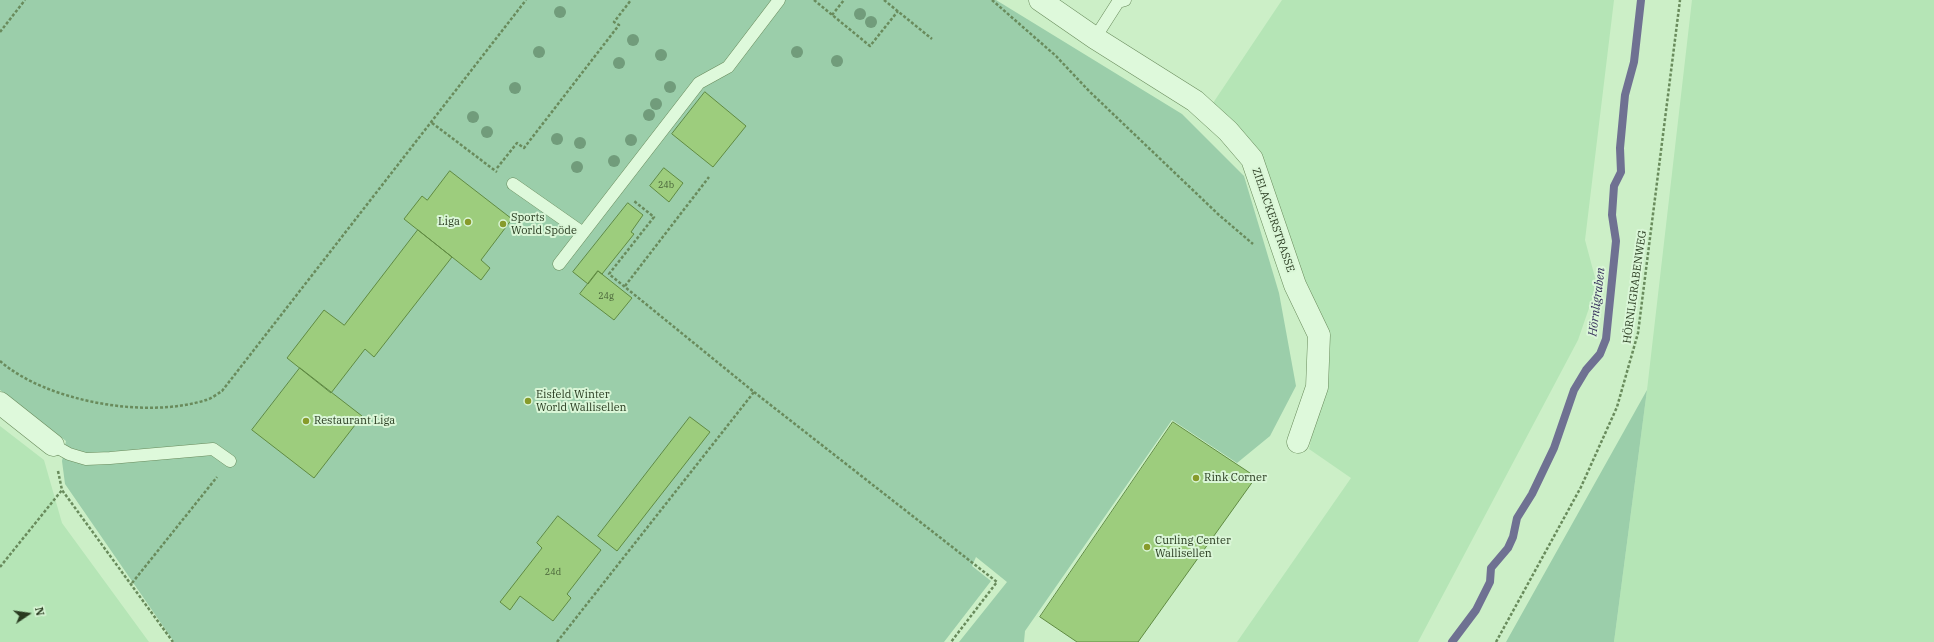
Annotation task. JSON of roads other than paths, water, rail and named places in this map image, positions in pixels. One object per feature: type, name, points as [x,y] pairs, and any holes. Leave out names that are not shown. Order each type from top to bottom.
[{"type":"street","name":"ZIELACKERSTRASSE","points":[[1040,0],[1095,38],[1195,101],[1228,131],[1252,159],[1295,285],[1319,335],[1318,387],[1298,442]]},
{"type":"street","points":[[0,403],[53,445]]},
{"type":"lane","points":[[559,264],[699,83],[728,66],[779,0]]},
{"type":"lane","points":[[1095,38],[1118,2],[1125,0]]},
{"type":"lane","points":[[513,184],[583,233]]},
{"type":"lane","points":[[53,445],[69,454],[86,459],[213,449],[230,462]]},
{"type":"waterway","name":"Hörnligraben","points":[[1452,642],[1476,610],[1490,582],[1491,568],[1508,548],[1513,537],[1517,518],[1532,494],[1554,448],[1574,390],[1586,370],[1600,354],[1606,339],[1616,241],[1612,215],[1614,186],[1621,172],[1620,148],[1625,95],[1634,62],[1641,0]]},
{"type":"place","name":"Liga","points":[[468,222]]},
{"type":"place","name":"Sports World Spöde","points":[[503,224]]},
{"type":"place","name":"Eisfeld Winter World Wallisellen","points":[[528,401]]},
{"type":"place","name":"Restaurant Liga","points":[[306,421]]},
{"type":"place","name":"Rink Corner","points":[[1196,478]]},
{"type":"place","name":"Curling Center Wallisellen","points":[[1147,547]]}]
